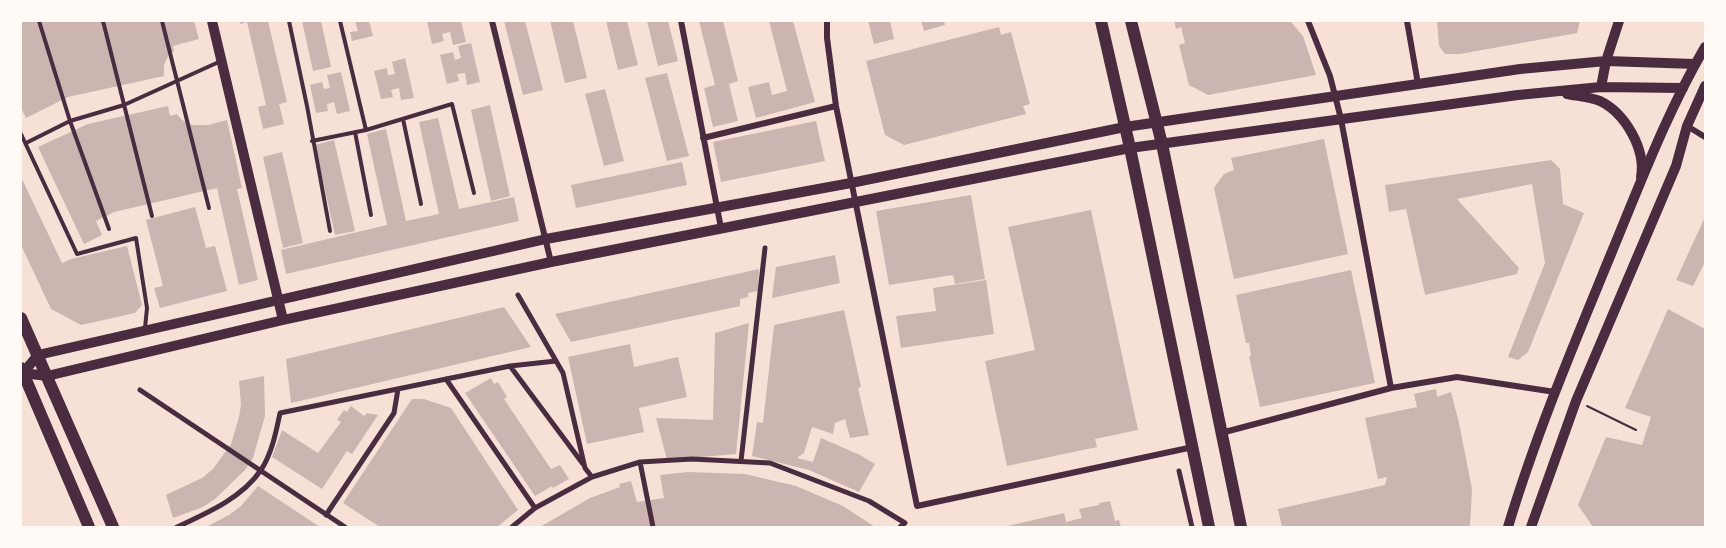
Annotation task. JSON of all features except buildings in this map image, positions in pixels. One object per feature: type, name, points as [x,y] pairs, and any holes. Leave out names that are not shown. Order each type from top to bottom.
[{"type":"main road","points":[[1101,21],[1130,148],[1209,527]]},
{"type":"main road","points":[[1131,21],[1162,144],[1241,527]]},
{"type":"main road","points":[[21,318],[113,527]]},
{"type":"main road","points":[[22,371],[89,527]]},
{"type":"street","points":[[212,21],[283,320]]},
{"type":"street","points":[[492,21],[552,262]]},
{"type":"street","points":[[681,21],[721,228]]},
{"type":"street","points":[[827,21],[836,106],[917,506],[1192,447]]},
{"type":"street","points":[[1308,21],[1320,48],[1341,118],[1391,388]]},
{"type":"street","points":[[1407,21],[1418,84]]},
{"type":"street","points":[[1601,87],[1606,61],[1619,21]]},
{"type":"street","points":[[1508,527],[1555,392],[1639,188],[1683,88],[1705,47]]},
{"type":"street","points":[[22,371],[38,355],[546,239],[851,183],[1125,127],[1520,69],[1606,61],[1695,64]]},
{"type":"street","points":[[1531,527],[1576,401],[1676,166],[1687,126],[1705,86]]},
{"type":"street","points":[[22,371],[47,376],[283,320],[552,262],[1130,148],[1555,91],[1601,87],[1683,88]]},
{"type":"street","points":[[1555,91],[1599,101],[1621,117],[1637,144],[1643,168],[1639,188]]},
{"type":"street","points":[[703,138],[836,106]]},
{"type":"street","points":[[1687,126],[1705,137]]},
{"type":"street","points":[[741,461],[765,248]]},
{"type":"street","points":[[518,295],[563,373],[585,468]]},
{"type":"street","points":[[177,527],[218,508],[261,470],[275,438],[280,413],[510,366],[556,361]]},
{"type":"street","points":[[510,366],[592,477]]},
{"type":"street","points":[[1221,433],[1391,388],[1457,377],[1555,392]]},
{"type":"street","points":[[446,379],[535,508]]},
{"type":"street","points":[[326,515],[394,413],[398,389]]},
{"type":"street","points":[[141,390],[345,527]]},
{"type":"street","points":[[512,527],[535,508],[592,477],[640,462],[692,459],[770,463],[869,501],[905,523],[900,527]]},
{"type":"street","points":[[640,462],[653,527]]},
{"type":"street","points":[[1179,471],[1192,527]]},
{"type":"lane","points":[[39,21],[70,121],[109,229]]},
{"type":"lane","points":[[104,21],[152,216]]},
{"type":"lane","points":[[162,21],[210,208]]},
{"type":"lane","points":[[289,21],[330,231]]},
{"type":"lane","points":[[340,21],[366,130]]},
{"type":"lane","points":[[26,143],[70,121],[124,105],[222,60]]},
{"type":"lane","points":[[312,141],[366,130],[452,104],[474,193]]},
{"type":"lane","points":[[402,119],[421,204]]},
{"type":"lane","points":[[355,132],[370,215]]},
{"type":"lane","points":[[21,134],[76,254],[136,238],[147,308],[145,330]]},
{"type":"path","points":[[1576,401],[1636,430]]}]
